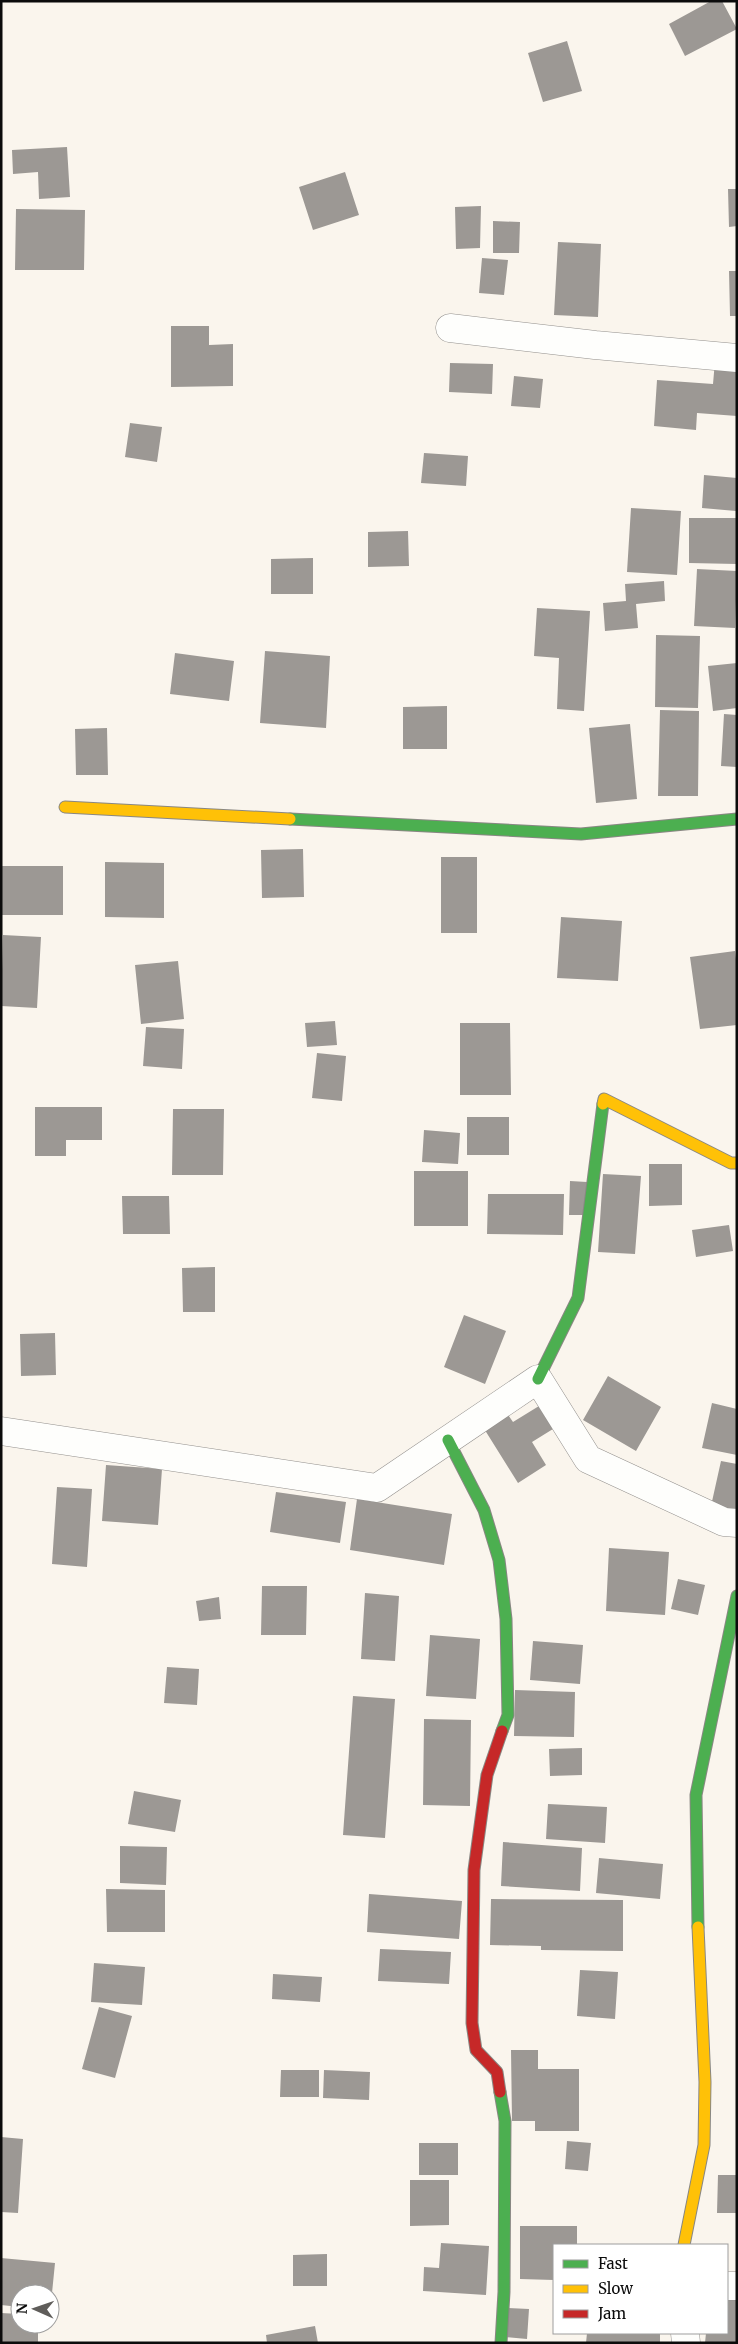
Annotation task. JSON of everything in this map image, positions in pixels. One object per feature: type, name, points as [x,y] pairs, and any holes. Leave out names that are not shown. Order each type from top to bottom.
[{"type":"street","points":[[450,328],[596,345],[737,358]]},
{"type":"street","points":[[65,807],[581,834],[737,819]]},
{"type":"street","points":[[1,1431],[377,1488],[538,1379],[578,1298],[604,1099],[731,1163],[737,1163]]},
{"type":"street","points":[[538,1379],[588,1459],[724,1522],[737,1523]]},
{"type":"street","points":[[448,1440],[484,1510],[499,1560],[506,1619],[508,1715],[486,1775],[474,1870],[472,2023],[476,2050],[497,2072],[506,2121],[504,2292],[501,2343]]},
{"type":"street","points":[[684,2244],[704,2146],[705,2082],[697,1916],[696,1795],[737,1596]]},
{"type":"building","points":[[711,1],[722,1],[737,29],[685,56],[669,24]]},
{"type":"building","points":[[567,41],[582,91],[543,102],[528,53]]},
{"type":"building","points":[[67,147],[70,197],[39,199],[38,172],[13,174],[12,150]]},
{"type":"building","points":[[345,172],[359,215],[313,230],[299,187]]},
{"type":"building","points":[[728,189],[737,189],[737,226],[729,227]]},
{"type":"building","points":[[481,206],[480,248],[456,249],[455,207]]},
{"type":"building","points":[[16,209],[85,210],[84,270],[15,270]]},
{"type":"building","points":[[493,221],[520,222],[519,253],[493,253]]},
{"type":"building","points":[[558,242],[601,244],[598,317],[554,315]]},
{"type":"building","points":[[482,258],[508,260],[504,295],[479,293]]},
{"type":"building","points":[[729,271],[737,271],[737,316],[730,316]]},
{"type":"building","points":[[171,326],[209,326],[209,345],[233,344],[233,386],[171,387]]},
{"type":"building","points":[[715,361],[737,362],[737,416],[697,413],[696,430],[654,426],[657,380],[713,384]]},
{"type":"building","points":[[450,363],[493,364],[492,394],[449,392]]},
{"type":"building","points":[[514,376],[543,379],[540,408],[511,406]]},
{"type":"building","points":[[130,423],[162,427],[157,462],[125,457]]},
{"type":"building","points":[[424,453],[468,456],[466,486],[421,483]]},
{"type":"building","points":[[704,475],[737,478],[736,511],[702,508]]},
{"type":"building","points":[[631,508],[681,511],[677,575],[627,572]]},
{"type":"building","points":[[689,518],[737,518],[737,564],[689,563]]},
{"type":"building","points":[[408,531],[409,566],[368,567],[368,532]]},
{"type":"building","points":[[313,558],[313,594],[271,594],[271,559]]},
{"type":"building","points":[[697,569],[737,571],[735,628],[694,626]]},
{"type":"building","points":[[664,581],[665,601],[636,604],[638,628],[605,631],[603,603],[626,601],[625,584]]},
{"type":"building","points":[[537,608],[590,611],[584,711],[557,709],[559,658],[534,656]]},
{"type":"building","points":[[656,635],[700,636],[698,708],[655,707]]},
{"type":"building","points":[[265,651],[330,656],[326,728],[260,723]]},
{"type":"building","points":[[175,653],[234,661],[229,701],[170,694]]},
{"type":"building","points":[[737,663],[737,708],[713,711],[708,666]]},
{"type":"building","points":[[447,706],[447,749],[403,749],[403,707]]},
{"type":"building","points":[[660,710],[699,711],[698,796],[658,796]]},
{"type":"building","points":[[724,714],[737,715],[737,767],[721,766]]},
{"type":"building","points":[[630,724],[637,799],[596,803],[589,728]]},
{"type":"building","points":[[107,728],[108,775],[76,775],[75,729]]},
{"type":"building","points":[[303,849],[304,897],[262,898],[261,850]]},
{"type":"building","points":[[441,857],[477,857],[477,933],[441,933]]},
{"type":"building","points":[[105,862],[164,863],[164,918],[105,917]]},
{"type":"building","points":[[1,866],[63,866],[63,915],[1,915]]},
{"type":"building","points":[[561,917],[622,921],[618,981],[557,978]]},
{"type":"building","points":[[3,935],[41,937],[37,1008],[1,1006]]},
{"type":"building","points":[[735,951],[737,967],[737,1025],[700,1029],[690,957]]},
{"type":"building","points":[[178,961],[184,1019],[141,1024],[135,965]]},
{"type":"building","points":[[335,1021],[337,1045],[307,1047],[305,1023]]},
{"type":"building","points":[[460,1023],[510,1023],[511,1095],[460,1095]]},
{"type":"building","points":[[146,1027],[184,1029],[182,1069],[143,1066]]},
{"type":"building","points":[[317,1053],[346,1056],[342,1101],[312,1098]]},
{"type":"building","points":[[35,1107],[102,1107],[102,1140],[66,1140],[66,1156],[35,1156]]},
{"type":"building","points":[[173,1109],[224,1109],[223,1175],[172,1175]]},
{"type":"building","points":[[467,1117],[509,1117],[509,1155],[467,1155]]},
{"type":"building","points":[[424,1130],[460,1133],[458,1164],[422,1162]]},
{"type":"building","points":[[649,1164],[682,1164],[682,1205],[649,1206]]},
{"type":"building","points":[[414,1171],[468,1171],[468,1226],[414,1226]]},
{"type":"building","points":[[603,1174],[641,1176],[635,1254],[598,1252]]},
{"type":"building","points":[[570,1181],[587,1182],[586,1215],[569,1215]]},
{"type":"building","points":[[488,1194],[564,1194],[563,1235],[487,1234]]},
{"type":"building","points":[[122,1196],[169,1196],[170,1234],[123,1234]]},
{"type":"building","points":[[729,1225],[733,1251],[696,1257],[692,1230]]},
{"type":"building","points":[[215,1267],[215,1312],[183,1312],[182,1268]]},
{"type":"building","points":[[464,1315],[506,1331],[485,1384],[444,1367]]},
{"type":"building","points":[[55,1333],[56,1375],[21,1376],[20,1334]]},
{"type":"building","points":[[608,1376],[661,1407],[636,1451],[583,1420]]},
{"type":"building","points":[[712,1403],[737,1409],[737,1455],[702,1448]]},
{"type":"building","points":[[539,1406],[553,1429],[532,1442],[546,1465],[518,1483],[483,1427],[506,1412],[513,1422]]},
{"type":"building","points":[[721,1461],[737,1464],[737,1512],[711,1506]]},
{"type":"building","points":[[106,1465],[162,1469],[158,1525],[102,1521]]},
{"type":"building","points":[[57,1487],[92,1489],[87,1567],[52,1564]]},
{"type":"building","points":[[276,1492],[346,1502],[340,1543],[270,1532]]},
{"type":"building","points":[[357,1499],[452,1514],[444,1565],[350,1550]]},
{"type":"building","points":[[609,1548],[669,1552],[665,1615],[606,1611]]},
{"type":"building","points":[[678,1579],[705,1585],[698,1615],[671,1609]]},
{"type":"building","points":[[262,1586],[307,1586],[306,1635],[261,1635]]},
{"type":"building","points":[[365,1593],[399,1596],[395,1661],[361,1659]]},
{"type":"building","points":[[219,1597],[221,1619],[199,1621],[196,1601]]},
{"type":"building","points":[[430,1635],[480,1639],[476,1699],[426,1696]]},
{"type":"building","points":[[533,1641],[583,1645],[580,1684],[530,1680]]},
{"type":"building","points":[[167,1667],[199,1669],[197,1705],[164,1703]]},
{"type":"building","points":[[515,1690],[575,1692],[574,1737],[514,1736]]},
{"type":"building","points":[[353,1696],[395,1699],[385,1838],[343,1835]]},
{"type":"building","points":[[424,1719],[471,1720],[470,1806],[423,1805]]},
{"type":"building","points":[[582,1748],[582,1775],[550,1776],[549,1749]]},
{"type":"building","points":[[134,1791],[181,1800],[175,1832],[128,1824]]},
{"type":"building","points":[[548,1804],[607,1807],[605,1843],[546,1839]]},
{"type":"building","points":[[503,1842],[582,1848],[580,1891],[501,1886]]},
{"type":"building","points":[[120,1846],[167,1847],[166,1885],[120,1883]]},
{"type":"building","points":[[599,1858],[663,1864],[660,1899],[596,1893]]},
{"type":"building","points":[[106,1889],[165,1890],[165,1932],[107,1932]]},
{"type":"building","points":[[369,1894],[462,1901],[459,1939],[367,1932]]},
{"type":"building","points":[[491,1899],[623,1900],[623,1951],[541,1950],[541,1946],[490,1945]]},
{"type":"building","points":[[380,1949],[451,1952],[449,1984],[378,1981]]},
{"type":"building","points":[[94,1963],[145,1967],[142,2005],[91,2002]]},
{"type":"building","points":[[580,1970],[618,1972],[615,2019],[577,2016]]},
{"type":"building","points":[[273,1974],[322,1977],[320,2002],[272,1999]]},
{"type":"building","points":[[99,2007],[132,2016],[115,2078],[82,2069]]},
{"type":"building","points":[[511,2050],[538,2050],[538,2069],[579,2069],[579,2131],[535,2131],[535,2121],[512,2121]]},
{"type":"building","points":[[281,2070],[319,2070],[319,2097],[280,2097]]},
{"type":"building","points":[[324,2070],[370,2072],[369,2100],[323,2098]]},
{"type":"building","points":[[1,2137],[23,2139],[18,2213],[1,2212]]},
{"type":"building","points":[[567,2141],[591,2143],[588,2171],[565,2169]]},
{"type":"building","points":[[419,2143],[458,2143],[458,2175],[419,2175]]},
{"type":"building","points":[[718,2175],[737,2175],[737,2213],[717,2213]]},
{"type":"building","points":[[410,2180],[449,2180],[449,2225],[410,2226]]},
{"type":"building","points":[[520,2226],[577,2226],[577,2244],[553,2244],[553,2280],[520,2279]]},
{"type":"building","points":[[441,2243],[489,2246],[486,2295],[423,2291],[424,2267],[439,2268]]},
{"type":"building","points":[[327,2254],[327,2286],[293,2286],[293,2255]]},
{"type":"building","points":[[1,2258],[55,2263],[53,2284],[10,2284],[10,2306],[1,2305]]},
{"type":"building","points":[[728,2291],[737,2293],[737,2343],[705,2343],[706,2334],[728,2334]]},
{"type":"building","points":[[507,2308],[529,2309],[527,2339],[505,2337]]},
{"type":"building","points":[[1,2313],[10,2313],[10,2334],[38,2334],[38,2343],[1,2343]]},
{"type":"building","points":[[315,2326],[318,2343],[267,2343],[266,2335]]},
{"type":"building","points":[[587,2334],[660,2334],[660,2343],[586,2343]]},
{"type":"traffic: fast","points":[[290,819],[581,834],[737,819]]},
{"type":"traffic: fast","points":[[538,1379],[578,1298],[603,1104]]},
{"type":"traffic: fast","points":[[448,1440],[484,1510],[499,1560],[506,1619],[508,1715],[502,1731]]},
{"type":"traffic: fast","points":[[698,1927],[696,1795],[737,1596]]},
{"type":"traffic: fast","points":[[500,2092],[505,2121],[504,2292],[501,2343]]},
{"type":"traffic: slow","points":[[65,807],[290,819]]},
{"type":"traffic: slow","points":[[603,1104],[604,1099],[731,1163],[737,1163]]},
{"type":"traffic: slow","points":[[684,2244],[704,2145],[705,2082],[698,1927]]},
{"type":"traffic: jam","points":[[500,2092],[497,2072],[476,2050],[472,2023],[474,1870],[487,1775],[502,1731]]}]
